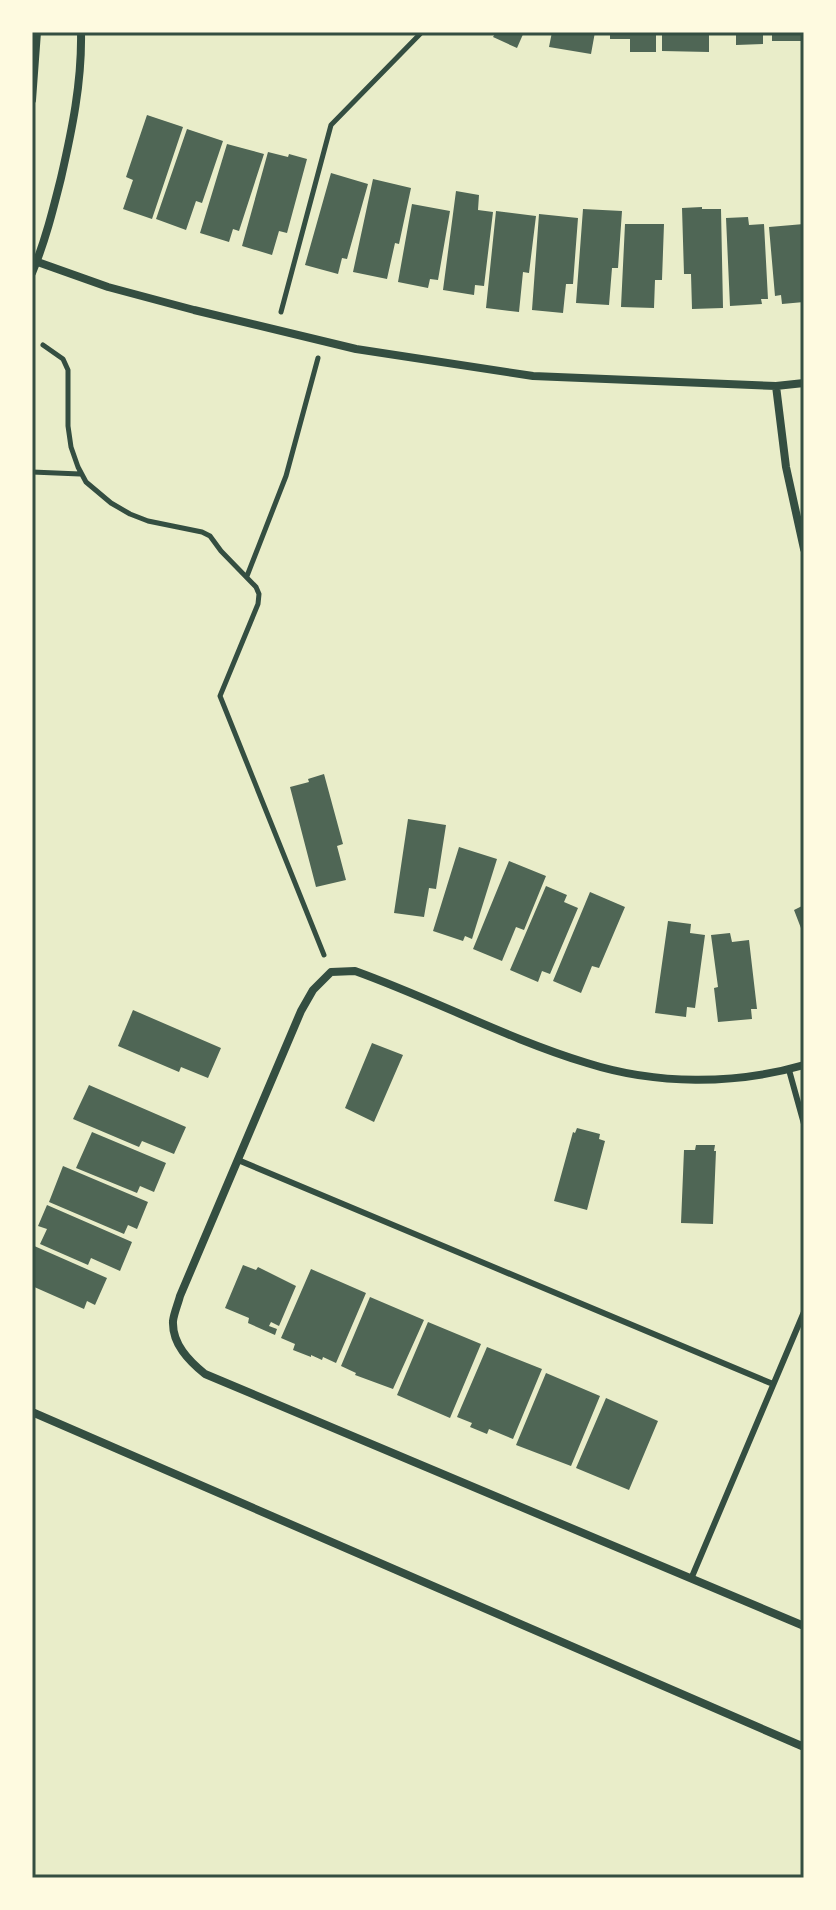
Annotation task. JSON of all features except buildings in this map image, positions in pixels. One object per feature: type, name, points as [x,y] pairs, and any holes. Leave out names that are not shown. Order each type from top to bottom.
[{"type":"street","points":[[32,100],[37,32]]},
{"type":"street","points":[[32,273],[51,216],[73,127],[79,85],[81,32]]},
{"type":"street","points":[[34,261],[108,287],[276,331],[401,357],[533,376],[776,386],[804,383]]},
{"type":"street","points":[[776,386],[786,467],[804,549]]},
{"type":"street","points":[[804,1065],[735,1078],[691,1080],[641,1075],[590,1064],[355,971],[331,972],[313,990],[301,1011],[180,1296],[173,1322],[177,1341],[187,1359],[205,1374],[804,1626]]},
{"type":"street","points":[[32,1412],[804,1747]]},
{"type":"lane","points":[[789,1070],[804,1124]]},
{"type":"lane","points":[[238,1160],[773,1384]]},
{"type":"lane","points":[[691,1579],[804,1312]]},
{"type":"path","points":[[276,331],[331,125],[422,32]]},
{"type":"path","points":[[247,577],[286,476],[322,342]]},
{"type":"path","points":[[43,345],[63,359],[68,370],[71,447],[86,482],[130,514],[210,536],[256,587],[258,604],[220,696],[331,972]]},
{"type":"path","points":[[32,472],[81,474]]}]
